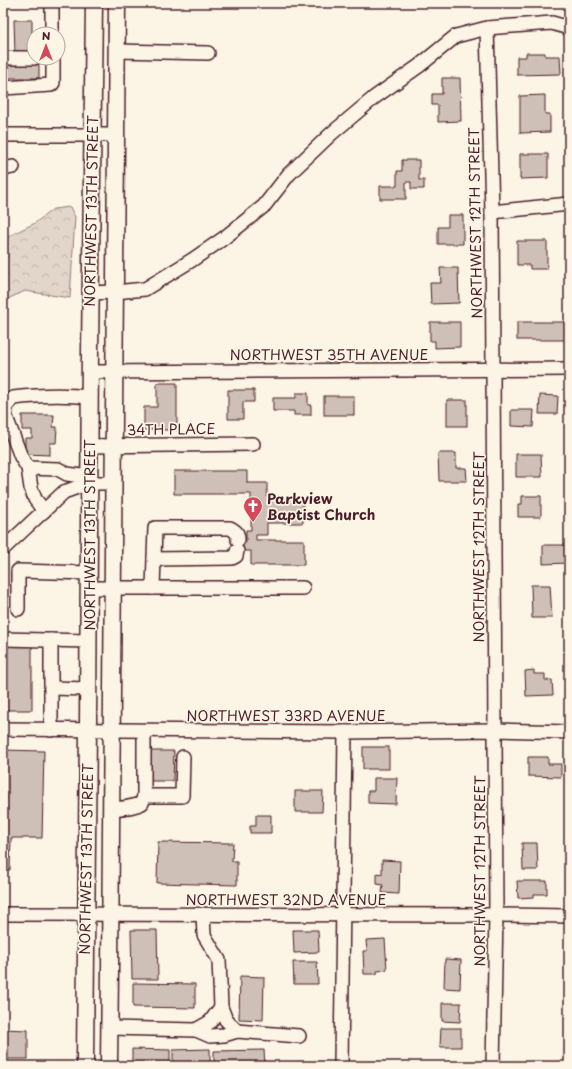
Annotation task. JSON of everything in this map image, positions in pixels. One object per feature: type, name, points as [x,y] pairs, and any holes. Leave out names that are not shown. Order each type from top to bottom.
[{"type":"main road","name":"NORTHWEST 13TH STREET","points":[[87,1066],[85,1062],[90,293],[94,3]]},
{"type":"main road","name":"NORTHWEST 13TH STREET","points":[[108,1066],[117,3]]},
{"type":"street","points":[[52,5],[52,26]]},
{"type":"street","points":[[90,293],[145,289],[224,238],[264,206],[289,174],[331,134],[375,97],[419,66],[456,36],[487,28],[552,23],[569,28]]},
{"type":"street","name":"NORTHWEST 12TH STREET","points":[[487,28],[492,212],[493,370],[496,915],[493,1066]]},
{"type":"street","points":[[117,51],[208,53]]},
{"type":"street","points":[[3,58],[26,58]]},
{"type":"street","points":[[3,88],[51,85],[53,83],[50,66]]},
{"type":"street","points":[[3,135],[116,135]]},
{"type":"street","points":[[492,212],[569,204]]},
{"type":"street","name":"NORTHWEST 35TH AVENUE","points":[[90,372],[569,369]]},
{"type":"street","points":[[44,511],[35,499],[31,488],[28,468],[21,457],[6,417],[5,408],[13,398],[29,396],[90,397]]},
{"type":"street","name":"34TH PLACE","points":[[90,446],[253,444]]},
{"type":"street","points":[[28,468],[58,469],[67,474],[89,480],[113,483]]},
{"type":"street","points":[[3,549],[64,492],[89,480]]},
{"type":"street","points":[[153,588],[155,528],[230,528],[235,530],[238,534],[236,556],[232,558],[154,559]]},
{"type":"street","points":[[18,609],[18,571],[89,580],[113,588],[303,588]]},
{"type":"street","points":[[3,638],[88,641]]},
{"type":"street","points":[[51,640],[51,730]]},
{"type":"street","points":[[51,688],[88,689]]},
{"type":"street","name":"NORTHWEST 33RD AVENUE","points":[[3,729],[345,732],[495,730],[569,732]]},
{"type":"street","points":[[111,809],[136,806],[142,803],[144,796],[144,731]]},
{"type":"street","points":[[341,1066],[345,732]]},
{"type":"street","points":[[144,796],[182,796],[183,757]]},
{"type":"street","name":"NORTHWEST 32ND AVENUE","points":[[3,914],[569,916]]},
{"type":"street","points":[[203,914],[204,935],[219,960],[220,1006],[226,1020],[237,1031]]},
{"type":"street","points":[[196,1030],[210,1022],[220,1006]]},
{"type":"street","points":[[109,1028],[196,1030],[210,1036],[224,1035],[237,1031],[299,1036]]},
{"type":"green space","points":[[70,207],[75,217],[70,298],[25,291],[3,301],[3,239],[35,223],[53,209]]},
{"type":"building","points":[[14,20],[32,20],[32,26],[26,26],[26,54],[15,54]]},
{"type":"building","points":[[526,53],[545,53],[545,56],[560,56],[561,74],[517,75],[517,57],[526,57]]},
{"type":"building","points":[[3,61],[26,61],[26,66],[39,66],[39,78],[3,78]]},
{"type":"building","points":[[442,78],[460,78],[461,121],[438,122],[438,105],[432,105],[432,94],[442,94]]},
{"type":"building","points":[[545,95],[545,114],[550,114],[550,132],[520,133],[520,96]]},
{"type":"building","points":[[520,154],[548,154],[548,178],[520,179]]},
{"type":"building","points":[[402,160],[419,160],[419,180],[424,180],[424,189],[411,189],[411,182],[406,182],[406,199],[380,199],[380,186],[397,186],[397,171],[402,171]]},
{"type":"building","points":[[448,215],[463,215],[463,244],[438,244],[438,227],[448,227]]},
{"type":"building","points":[[567,240],[569,240],[569,265],[567,265]]},
{"type":"building","points":[[517,241],[547,241],[547,269],[530,269],[530,265],[517,265]]},
{"type":"building","points":[[440,268],[458,268],[459,303],[431,304],[430,283],[441,283]]},
{"type":"building","points":[[430,322],[460,322],[460,347],[435,348],[435,341],[430,341]]},
{"type":"building","points":[[517,322],[566,322],[566,340],[517,340]]},
{"type":"building","points":[[157,383],[177,383],[177,430],[144,430],[144,407],[157,407]]},
{"type":"building","points":[[228,390],[254,390],[254,402],[243,402],[243,419],[228,419]]},
{"type":"building","points":[[296,393],[308,393],[308,405],[311,405],[311,415],[294,415],[294,411],[273,411],[273,398],[296,398]]},
{"type":"building","points":[[540,395],[558,396],[557,414],[539,414]]},
{"type":"building","points":[[324,396],[354,396],[354,415],[324,415]]},
{"type":"building","points":[[447,400],[467,400],[467,426],[447,426]]},
{"type":"building","points":[[511,410],[534,410],[533,427],[511,426]]},
{"type":"building","points":[[22,415],[54,415],[53,427],[57,427],[56,443],[50,443],[50,455],[25,454],[25,438],[32,438],[32,430],[22,430]]},
{"type":"building","points":[[438,453],[456,453],[456,468],[466,468],[467,481],[439,481]]},
{"type":"building","points":[[516,454],[541,454],[542,477],[516,477]]},
{"type":"building","points":[[174,471],[247,471],[247,483],[267,483],[267,497],[303,497],[303,523],[267,523],[267,535],[256,535],[256,540],[304,540],[304,565],[251,565],[251,551],[233,551],[233,540],[246,540],[246,530],[251,530],[251,494],[174,494]]},
{"type":"building","points":[[522,496],[541,496],[541,517],[518,517],[518,504],[522,504]]},
{"type":"building","points":[[543,545],[569,545],[569,563],[543,564]]},
{"type":"building","points":[[531,585],[550,585],[552,618],[532,618]]},
{"type":"building","points":[[4,643],[32,643],[32,710],[4,710]]},
{"type":"building","points":[[534,670],[534,674],[545,674],[545,680],[552,680],[553,695],[526,696],[525,671]]},
{"type":"building","points":[[363,747],[389,747],[389,769],[363,769]]},
{"type":"building","points":[[3,750],[44,751],[42,838],[11,838],[10,870],[3,870]]},
{"type":"building","points":[[147,751],[174,751],[173,781],[147,781]]},
{"type":"building","points":[[528,757],[548,757],[548,764],[561,764],[561,777],[528,776]]},
{"type":"building","points":[[374,778],[397,778],[396,804],[368,803],[368,791],[374,791]]},
{"type":"building","points":[[295,791],[323,791],[322,812],[295,812]]},
{"type":"building","points":[[256,815],[271,815],[271,833],[250,833],[250,826],[256,826]]},
{"type":"building","points":[[158,842],[233,843],[232,861],[237,861],[237,885],[157,883]]},
{"type":"building","points":[[522,843],[537,843],[538,870],[523,870]]},
{"type":"building","points":[[382,860],[400,861],[399,894],[382,893],[383,885],[377,884],[377,873],[382,874]]},
{"type":"building","points":[[517,881],[547,881],[547,894],[534,894],[534,897],[518,898]]},
{"type":"building","points":[[131,930],[157,930],[158,979],[132,979]]},
{"type":"building","points":[[293,930],[318,930],[319,952],[294,953]]},
{"type":"building","points":[[385,939],[387,970],[377,971],[377,974],[364,974],[363,951],[367,951],[366,940]]},
{"type":"building","points":[[445,959],[461,960],[460,989],[444,988]]},
{"type":"building","points":[[293,962],[317,962],[318,984],[294,984]]},
{"type":"building","points":[[240,976],[264,977],[263,1020],[239,1019]]},
{"type":"building","points":[[133,983],[195,984],[195,1008],[133,1007]]},
{"type":"building","points":[[442,1003],[461,1003],[460,1022],[442,1021]]},
{"type":"building","points":[[441,1028],[461,1028],[461,1047],[440,1047]]},
{"type":"building","points":[[3,1029],[28,1030],[28,1059],[4,1059]]},
{"type":"building","points":[[132,1049],[170,1050],[170,1066],[132,1066]]},
{"type":"building","points":[[210,1049],[210,1066],[173,1066],[173,1050]]},
{"type":"building","points":[[264,1050],[265,1066],[214,1066],[214,1051]]},
{"type":"place","name":"Parkview Baptist Church","points":[[253,523]]}]
